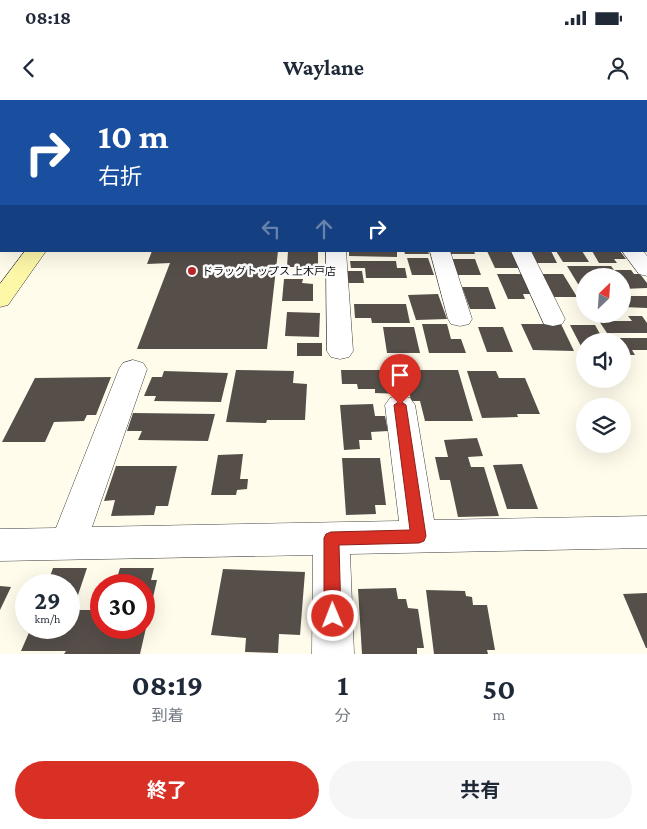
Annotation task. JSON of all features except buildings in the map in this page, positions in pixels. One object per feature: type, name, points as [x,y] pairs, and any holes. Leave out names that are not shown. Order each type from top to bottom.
[{"type":"street","points":[[0,300],[35,252]]},
{"type":"street","points":[[336,252],[340,350]]},
{"type":"street","points":[[440,252],[460,320]]},
{"type":"street","points":[[521,252],[553,319]]},
{"type":"street","points":[[633,252],[647,269]]},
{"type":"street","points":[[68,544],[134,369]]},
{"type":"street","points":[[400,405],[419,536]]},
{"type":"street","points":[[0,545],[647,532]]},
{"type":"street","points":[[331,538],[334,654]]},
{"type":"place","name":"ドラッグトップス 上木戸店","points":[[192,271]]},
{"type":"route","points":[[333,616],[331,538],[419,536],[400,405]]}]
